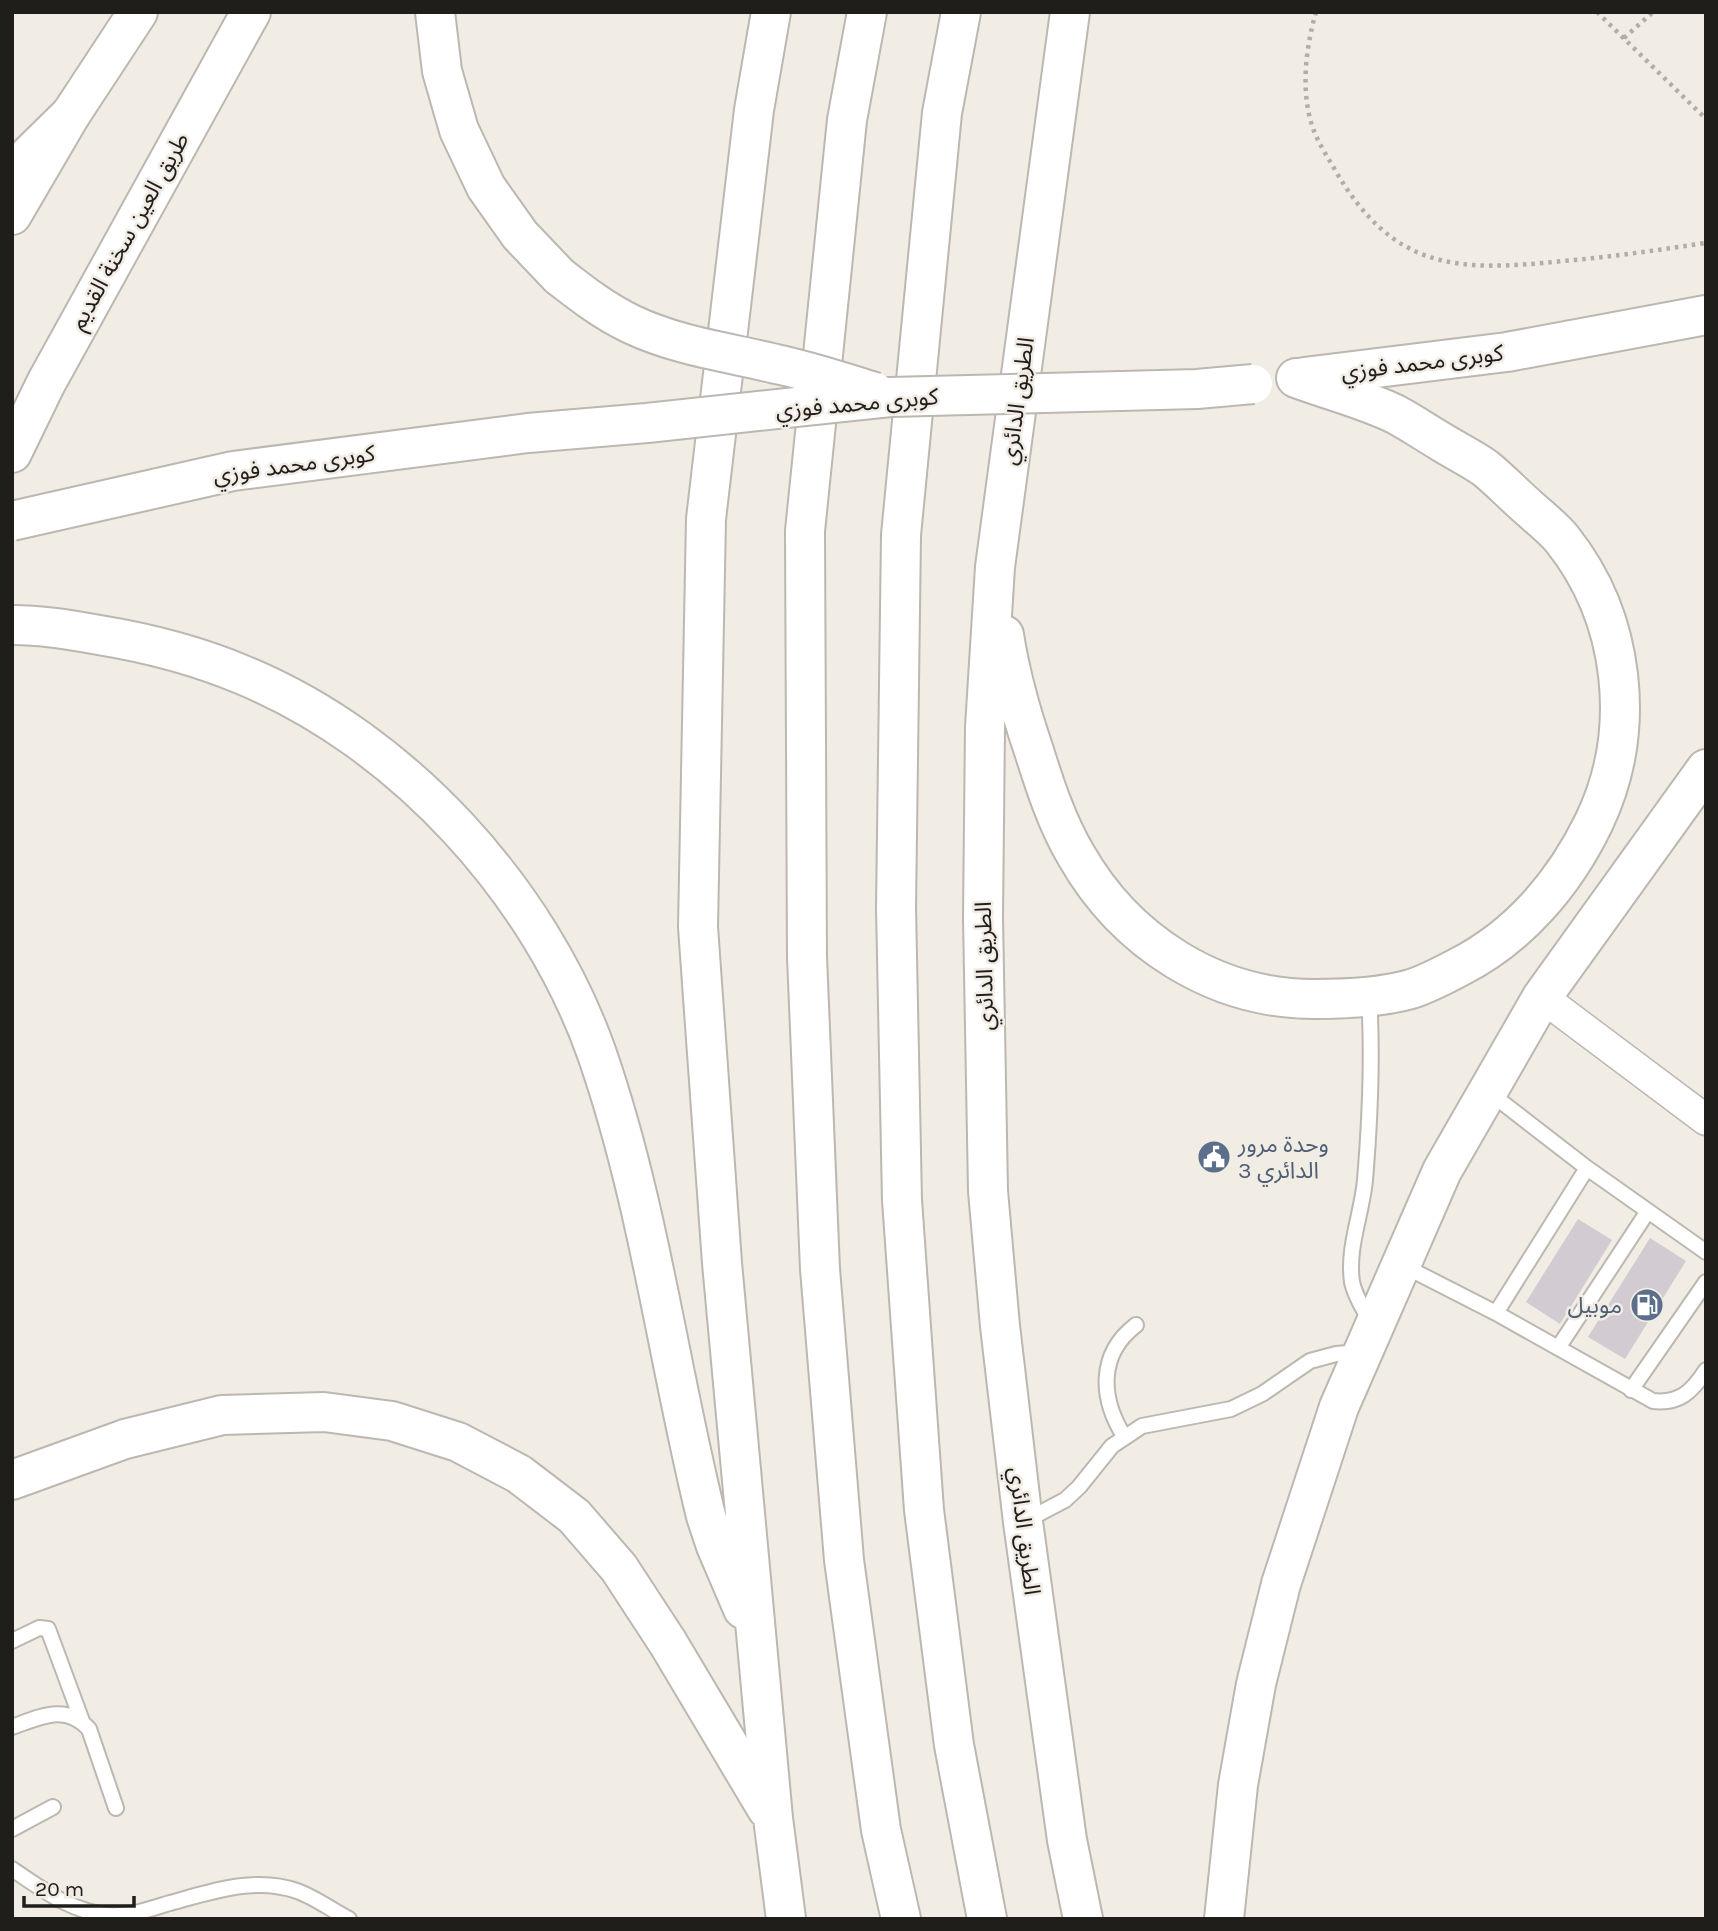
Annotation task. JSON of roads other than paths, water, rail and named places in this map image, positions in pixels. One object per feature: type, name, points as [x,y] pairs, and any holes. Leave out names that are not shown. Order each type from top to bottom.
[{"type":"main road","points":[[12,215],[71,114],[138,12]]},
{"type":"main road","name":"طريق العين سخنة القديم","points":[[12,453],[46,383],[251,12]]},
{"type":"main road","points":[[435,12],[442,71],[459,130],[485,187],[520,235],[559,276],[599,307],[632,325],[670,339],[709,351],[776,364],[890,397]]},
{"type":"main road","points":[[771,12],[754,110],[706,519],[698,927],[722,1263],[773,1818],[786,1919]]},
{"type":"main road","points":[[867,12],[847,120],[805,531],[807,957],[820,1269],[845,1560],[881,1830],[901,1919]]},
{"type":"main road","points":[[961,12],[942,113],[901,535],[895,908],[902,1199],[924,1510],[954,1745],[988,1919]]},
{"type":"main road","name":"الطريق الدائري","points":[[1072,15],[995,567],[985,727],[983,919],[988,1191],[1000,1326],[1023,1522],[1067,1840],[1083,1919]]},
{"type":"main road","points":[[12,172],[71,114]]},
{"type":"main road","name":"كوبرى محمد فوزي","points":[[12,521],[233,471],[528,433],[890,397],[1197,389],[1507,352],[1706,315]]},
{"type":"main road","points":[[995,567],[1005,641],[1021,713],[1045,784],[1074,852],[1095,886],[1120,916],[1150,943],[1184,965],[1220,981],[1258,993],[1297,999],[1337,999],[1410,989],[1462,966],[1508,935],[1548,897],[1580,851],[1604,801],[1619,747],[1621,702],[1616,657],[1604,614],[1586,573],[1560,537],[1483,467],[1394,414],[1296,379]]},
{"type":"main road","points":[[12,625],[43,625],[143,643],[243,675],[302,705],[358,741],[410,781],[458,827],[501,878],[538,932],[570,991],[596,1052],[634,1176],[706,1516],[727,1575],[755,1632]]},
{"type":"main road","points":[[1224,1919],[1238,1786],[1256,1684],[1281,1584],[1339,1407],[1441,1171],[1542,998],[1706,769]]},
{"type":"main road","points":[[12,1480],[125,1439],[222,1415],[324,1412],[393,1421],[458,1441],[519,1474],[574,1517],[619,1568],[668,1643],[773,1818]]},
{"type":"street","points":[[1542,998],[1706,1120]]},
{"type":"lane","points":[[1023,1522],[1072,1494],[1112,1446],[1142,1426],[1231,1409],[1262,1394],[1310,1361],[1336,1354],[1368,1339],[1352,1283],[1351,1263],[1365,1181],[1371,1059],[1369,995]]},
{"type":"lane","points":[[1488,1091],[1587,1168],[1706,1252]]},
{"type":"lane","points":[[1496,1313],[1587,1168]]},
{"type":"lane","points":[[1558,1348],[1648,1210]]},
{"type":"lane","points":[[1399,1264],[1496,1313],[1653,1401],[1665,1403],[1678,1400],[1689,1393],[1706,1370]]},
{"type":"lane","points":[[1631,1390],[1706,1282]]},
{"type":"lane","points":[[1124,1436],[1109,1406],[1107,1372],[1119,1340],[1136,1325]]},
{"type":"lane","points":[[12,1641],[39,1628],[48,1629],[82,1721]]},
{"type":"lane","points":[[12,1727],[63,1713],[82,1721],[89,1729],[116,1808]]},
{"type":"lane","points":[[12,1829],[53,1807]]},
{"type":"lane","points":[[12,1868],[72,1906],[108,1915],[131,1914],[222,1889],[247,1885],[296,1891],[349,1919]]},
{"type":"place","name":"وحدة مرور الدائري 3","points":[[1214,1157]]},
{"type":"place","name":"موبيل","points":[[1647,1305]]}]
